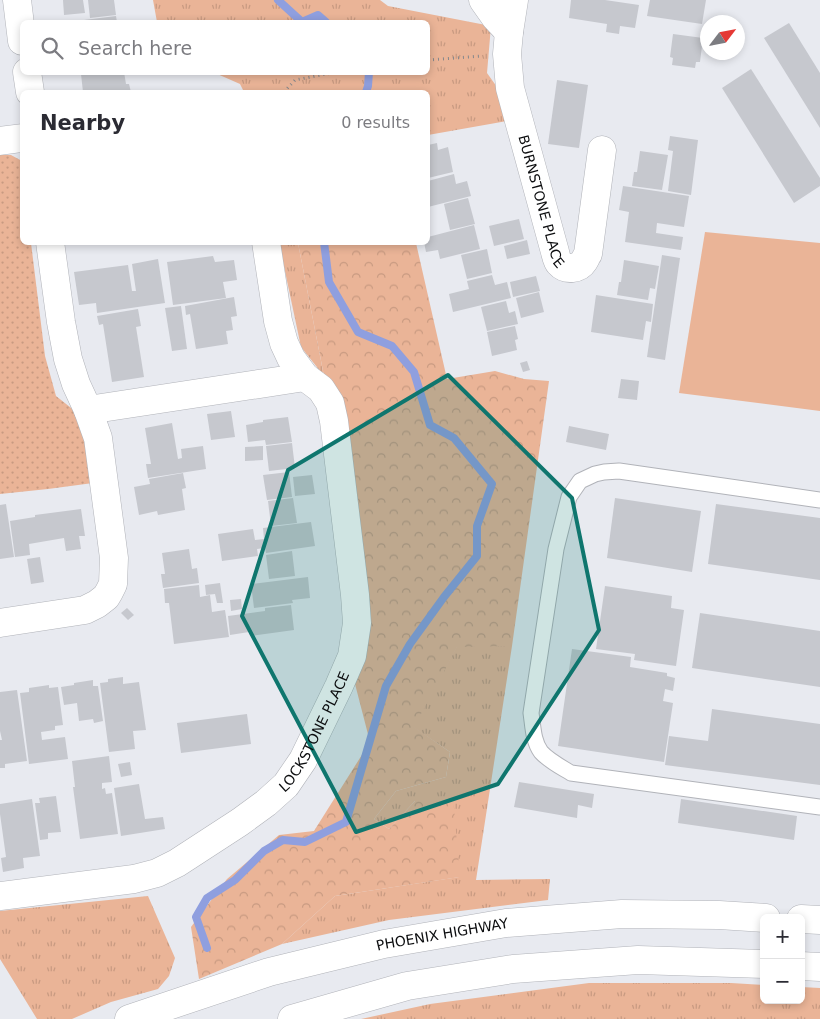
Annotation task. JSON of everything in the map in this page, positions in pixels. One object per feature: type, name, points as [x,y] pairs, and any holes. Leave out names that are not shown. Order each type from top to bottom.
[{"type":"street","points":[[17,0],[20,25]]},
{"type":"street","points":[[483,0],[495,17],[508,43]]},
{"type":"street","name":"BURNSTONE PLACE","points":[[514,0],[508,43],[510,88],[555,252],[559,263],[565,267],[573,268],[580,266],[588,254],[602,150]]},
{"type":"street","points":[[27,75],[30,90]]},
{"type":"street","points":[[0,141],[20,138]]},
{"type":"street","points":[[0,623],[85,610],[106,597],[113,584],[114,558],[98,438],[68,359],[50,245]]},
{"type":"street","name":"LOCKSTONE PLACE","points":[[0,896],[134,879],[164,870],[177,864],[240,822],[286,785],[303,760],[352,656],[356,623],[355,589],[334,421],[330,403],[321,389],[305,377],[291,358],[284,343],[278,321],[266,245]]},
{"type":"street","points":[[88,410],[305,377]]},
{"type":"street","name":"PHOENIX HIGHWAY","points":[[129,1019],[269,972],[384,944],[506,923],[622,914],[760,918]]},
{"type":"street","points":[[805,919],[820,920]]},
{"type":"street","points":[[292,1019],[407,986],[514,969],[638,960],[760,964]]},
{"type":"street","points":[[805,966],[820,967]]},
{"type":"lane","points":[[820,500],[619,471],[594,474],[580,482],[569,497],[556,549],[531,713],[534,735],[541,752],[571,773],[820,807]]},
{"type":"path","points":[[430,60],[508,43]]},
{"type":"path","points":[[286,90],[295,80],[321,75]]},
{"type":"highlighted area","points":[[448,375],[572,498],[599,630],[498,784],[356,832],[242,616],[288,470]]},
{"type":"green space","points":[[153,0],[380,0],[388,6],[491,26],[487,73],[497,87],[507,121],[430,135],[430,90],[243,90],[240,84],[220,75],[430,75],[430,20],[157,20]]},
{"type":"green space","points":[[0,155],[11,155],[20,160],[20,245],[31,245],[45,356],[56,396],[80,415],[93,483],[0,494]]},
{"type":"green space","points":[[705,232],[820,243],[820,411],[679,393]]},
{"type":"green space","points":[[279,245],[298,245],[324,376],[301,347]]},
{"type":"green space","points":[[298,245],[416,245],[447,379],[495,371],[524,379],[549,381],[512,646],[457,647],[414,727],[450,752],[446,777],[396,791],[374,819],[389,829],[415,801],[453,797],[460,877],[335,896],[282,944],[199,979],[191,927],[227,879],[279,835],[314,831],[370,742],[355,684],[366,571],[350,438],[340,397],[324,376]]},
{"type":"green space","points":[[457,646],[512,646],[476,880],[550,879],[548,900],[389,920],[282,944],[335,896],[459,877],[415,801],[389,829],[374,819],[396,791],[446,777],[450,752],[413,727]]},
{"type":"green space","points":[[148,896],[175,958],[169,976],[158,989],[111,1002],[72,1019],[37,1019],[0,959],[0,911]]},
{"type":"green space","points":[[589,983],[731,983],[760,985],[760,1004],[805,1004],[805,987],[820,988],[820,1019],[361,1019],[430,1004]]},
{"type":"building","points":[[63,0],[83,0],[85,13],[64,15]]},
{"type":"building","points":[[88,0],[114,0],[116,15],[90,18]]},
{"type":"building","points":[[571,0],[605,0],[639,5],[635,28],[620,26],[619,34],[606,32],[607,24],[569,18]]},
{"type":"building","points":[[650,0],[706,0],[704,15],[700,15],[700,24],[647,16]]},
{"type":"building","points":[[116,16],[117,20],[84,20]]},
{"type":"building","points":[[789,23],[820,73],[820,128],[764,38]]},
{"type":"building","points":[[673,34],[700,38],[700,62],[696,62],[695,68],[672,65],[673,58],[670,57]]},
{"type":"building","points":[[751,69],[820,178],[820,186],[794,203],[722,88]]},
{"type":"building","points":[[81,75],[124,75],[126,84],[129,84],[130,90],[83,90]]},
{"type":"building","points":[[557,80],[588,85],[579,148],[548,144]]},
{"type":"building","points":[[670,136],[698,140],[691,195],[668,191],[673,151],[668,150]]},
{"type":"building","points":[[437,143],[438,150],[448,147],[453,172],[430,178],[430,145]]},
{"type":"building","points":[[640,151],[668,155],[662,190],[632,186],[634,172],[637,172]]},
{"type":"building","points":[[454,174],[456,184],[467,181],[471,196],[430,206],[430,180]]},
{"type":"building","points":[[623,186],[689,196],[684,227],[657,223],[656,233],[683,237],[681,250],[625,242],[629,212],[619,210]]},
{"type":"building","points":[[468,198],[475,224],[450,230],[444,204]]},
{"type":"building","points":[[519,219],[524,239],[494,246],[489,226]]},
{"type":"building","points":[[474,225],[480,249],[440,259],[438,250],[426,252],[425,245],[430,245],[430,236]]},
{"type":"building","points":[[527,240],[530,254],[507,259],[504,246]]},
{"type":"building","points":[[487,249],[492,273],[467,279],[461,255]]},
{"type":"building","points":[[662,255],[680,258],[665,360],[647,357]]},
{"type":"building","points":[[213,256],[215,262],[234,260],[237,280],[223,282],[226,298],[173,305],[167,262]]},
{"type":"building","points":[[158,259],[165,303],[97,313],[96,303],[79,305],[74,272],[128,265],[132,291],[136,291],[132,264]]},
{"type":"building","points":[[624,260],[659,266],[655,289],[650,288],[648,300],[617,295]]},
{"type":"building","points":[[492,275],[495,285],[507,282],[511,298],[453,312],[449,294],[469,289],[467,281]]},
{"type":"building","points":[[536,276],[540,291],[513,297],[510,282]]},
{"type":"building","points":[[539,292],[544,312],[521,318],[516,298]]},
{"type":"building","points":[[596,295],[653,304],[651,322],[646,321],[643,340],[591,332]]},
{"type":"building","points":[[234,297],[237,316],[231,317],[233,330],[226,331],[228,344],[196,349],[190,314],[186,315],[185,306]]},
{"type":"building","points":[[506,301],[509,313],[515,311],[518,324],[487,331],[481,307]]},
{"type":"building","points":[[181,306],[187,349],[172,351],[165,308]]},
{"type":"building","points":[[138,309],[141,326],[136,327],[144,377],[112,382],[103,324],[99,325],[97,316]]},
{"type":"building","points":[[515,326],[518,339],[515,340],[517,350],[492,356],[487,332]]},
{"type":"building","points":[[527,361],[530,370],[523,372],[520,363]]},
{"type":"building","points":[[621,379],[639,381],[637,400],[618,398]]},
{"type":"building","points":[[231,411],[235,437],[211,440],[207,414]]},
{"type":"building","points":[[288,417],[292,442],[266,445],[265,440],[248,442],[246,425],[263,422],[263,420]]},
{"type":"building","points":[[172,423],[178,459],[182,458],[181,449],[203,446],[206,469],[148,478],[146,464],[151,464],[145,428]]},
{"type":"building","points":[[569,426],[609,434],[606,450],[566,442]]},
{"type":"building","points":[[292,443],[295,468],[269,471],[266,446]]},
{"type":"building","points":[[263,446],[263,460],[245,461],[245,447]]},
{"type":"building","points":[[289,472],[292,497],[267,500],[263,475]]},
{"type":"building","points":[[183,473],[186,488],[182,489],[185,510],[158,515],[157,511],[139,515],[134,487],[150,484],[149,479]]},
{"type":"building","points":[[312,475],[315,494],[295,496],[293,477]]},
{"type":"building","points":[[293,498],[297,523],[271,526],[268,501]]},
{"type":"building","points":[[615,498],[701,511],[692,572],[607,558]]},
{"type":"building","points":[[6,504],[14,557],[0,559],[0,505]]},
{"type":"building","points":[[716,504],[820,518],[820,580],[708,564]]},
{"type":"building","points":[[81,509],[85,536],[79,536],[81,549],[66,551],[64,538],[29,544],[30,555],[15,557],[10,521],[35,517],[35,515]]},
{"type":"building","points":[[311,522],[315,546],[266,553],[265,548],[257,549],[258,556],[222,561],[218,534],[253,529],[255,540],[264,539],[263,528]]},
{"type":"building","points":[[189,549],[192,569],[197,568],[199,583],[163,588],[161,574],[165,574],[162,553]]},
{"type":"building","points":[[292,551],[295,576],[269,579],[266,555]]},
{"type":"building","points":[[40,557],[44,582],[31,584],[27,559]]},
{"type":"building","points":[[308,577],[310,598],[292,600],[293,603],[254,608],[251,584]]},
{"type":"building","points":[[220,583],[223,603],[217,603],[215,594],[206,595],[205,585]]},
{"type":"building","points":[[199,585],[200,597],[210,595],[212,612],[225,610],[229,637],[174,644],[169,603],[165,603],[164,589]]},
{"type":"building","points":[[605,586],[672,596],[671,608],[684,610],[676,666],[634,660],[635,654],[596,649]]},
{"type":"building","points":[[241,599],[242,609],[231,611],[230,600]]},
{"type":"building","points":[[291,605],[294,630],[250,636],[249,632],[230,635],[228,616],[265,611],[265,608]]},
{"type":"building","points":[[127,608],[134,615],[128,620],[121,613]]},
{"type":"building","points":[[700,613],[820,631],[820,687],[692,668]]},
{"type":"building","points":[[572,649],[631,657],[630,667],[667,673],[667,676],[675,678],[673,691],[665,689],[663,701],[673,703],[664,762],[558,746]]},
{"type":"building","points":[[123,677],[123,684],[139,682],[146,730],[133,731],[135,749],[109,752],[100,683],[108,682],[108,679]]},
{"type":"building","points":[[93,680],[93,686],[98,686],[103,721],[94,723],[93,719],[79,721],[77,703],[64,705],[61,687]]},
{"type":"building","points":[[49,685],[49,688],[58,687],[63,725],[55,726],[55,730],[41,732],[42,740],[65,737],[68,759],[29,764],[20,693],[29,692],[29,688]]},
{"type":"building","points":[[17,690],[27,761],[5,764],[5,768],[0,768],[0,740],[2,740],[0,731],[0,692]]},
{"type":"building","points":[[712,709],[820,724],[820,785],[665,765],[669,736],[708,741]]},
{"type":"building","points":[[247,714],[251,744],[181,753],[177,723]]},
{"type":"building","points":[[109,756],[112,782],[102,783],[102,789],[105,788],[106,794],[112,793],[118,834],[80,839],[73,787],[75,787],[72,761]]},
{"type":"building","points":[[130,762],[132,775],[121,777],[118,764]]},
{"type":"building","points":[[519,782],[594,794],[592,808],[578,805],[577,818],[514,807]]},
{"type":"building","points":[[139,784],[145,819],[163,817],[165,829],[121,836],[114,788]]},
{"type":"building","points":[[56,796],[61,832],[48,833],[48,839],[40,840],[35,803],[40,803],[39,798]]},
{"type":"building","points":[[32,799],[40,856],[23,858],[24,868],[3,872],[1,858],[6,857],[0,804]]},
{"type":"building","points":[[681,799],[797,816],[794,840],[678,823]]},
{"type":"waterway","points":[[278,0],[300,20]]},
{"type":"waterway","points":[[307,20],[318,15],[324,20]]},
{"type":"waterway","points":[[367,90],[369,75]]},
{"type":"waterway","points":[[207,948],[196,917],[207,898],[235,880],[264,851],[283,840],[305,842],[346,822],[386,686],[410,644],[477,556],[477,526],[492,484],[454,438],[430,425],[414,372],[392,346],[358,332],[329,282],[324,245]]}]
